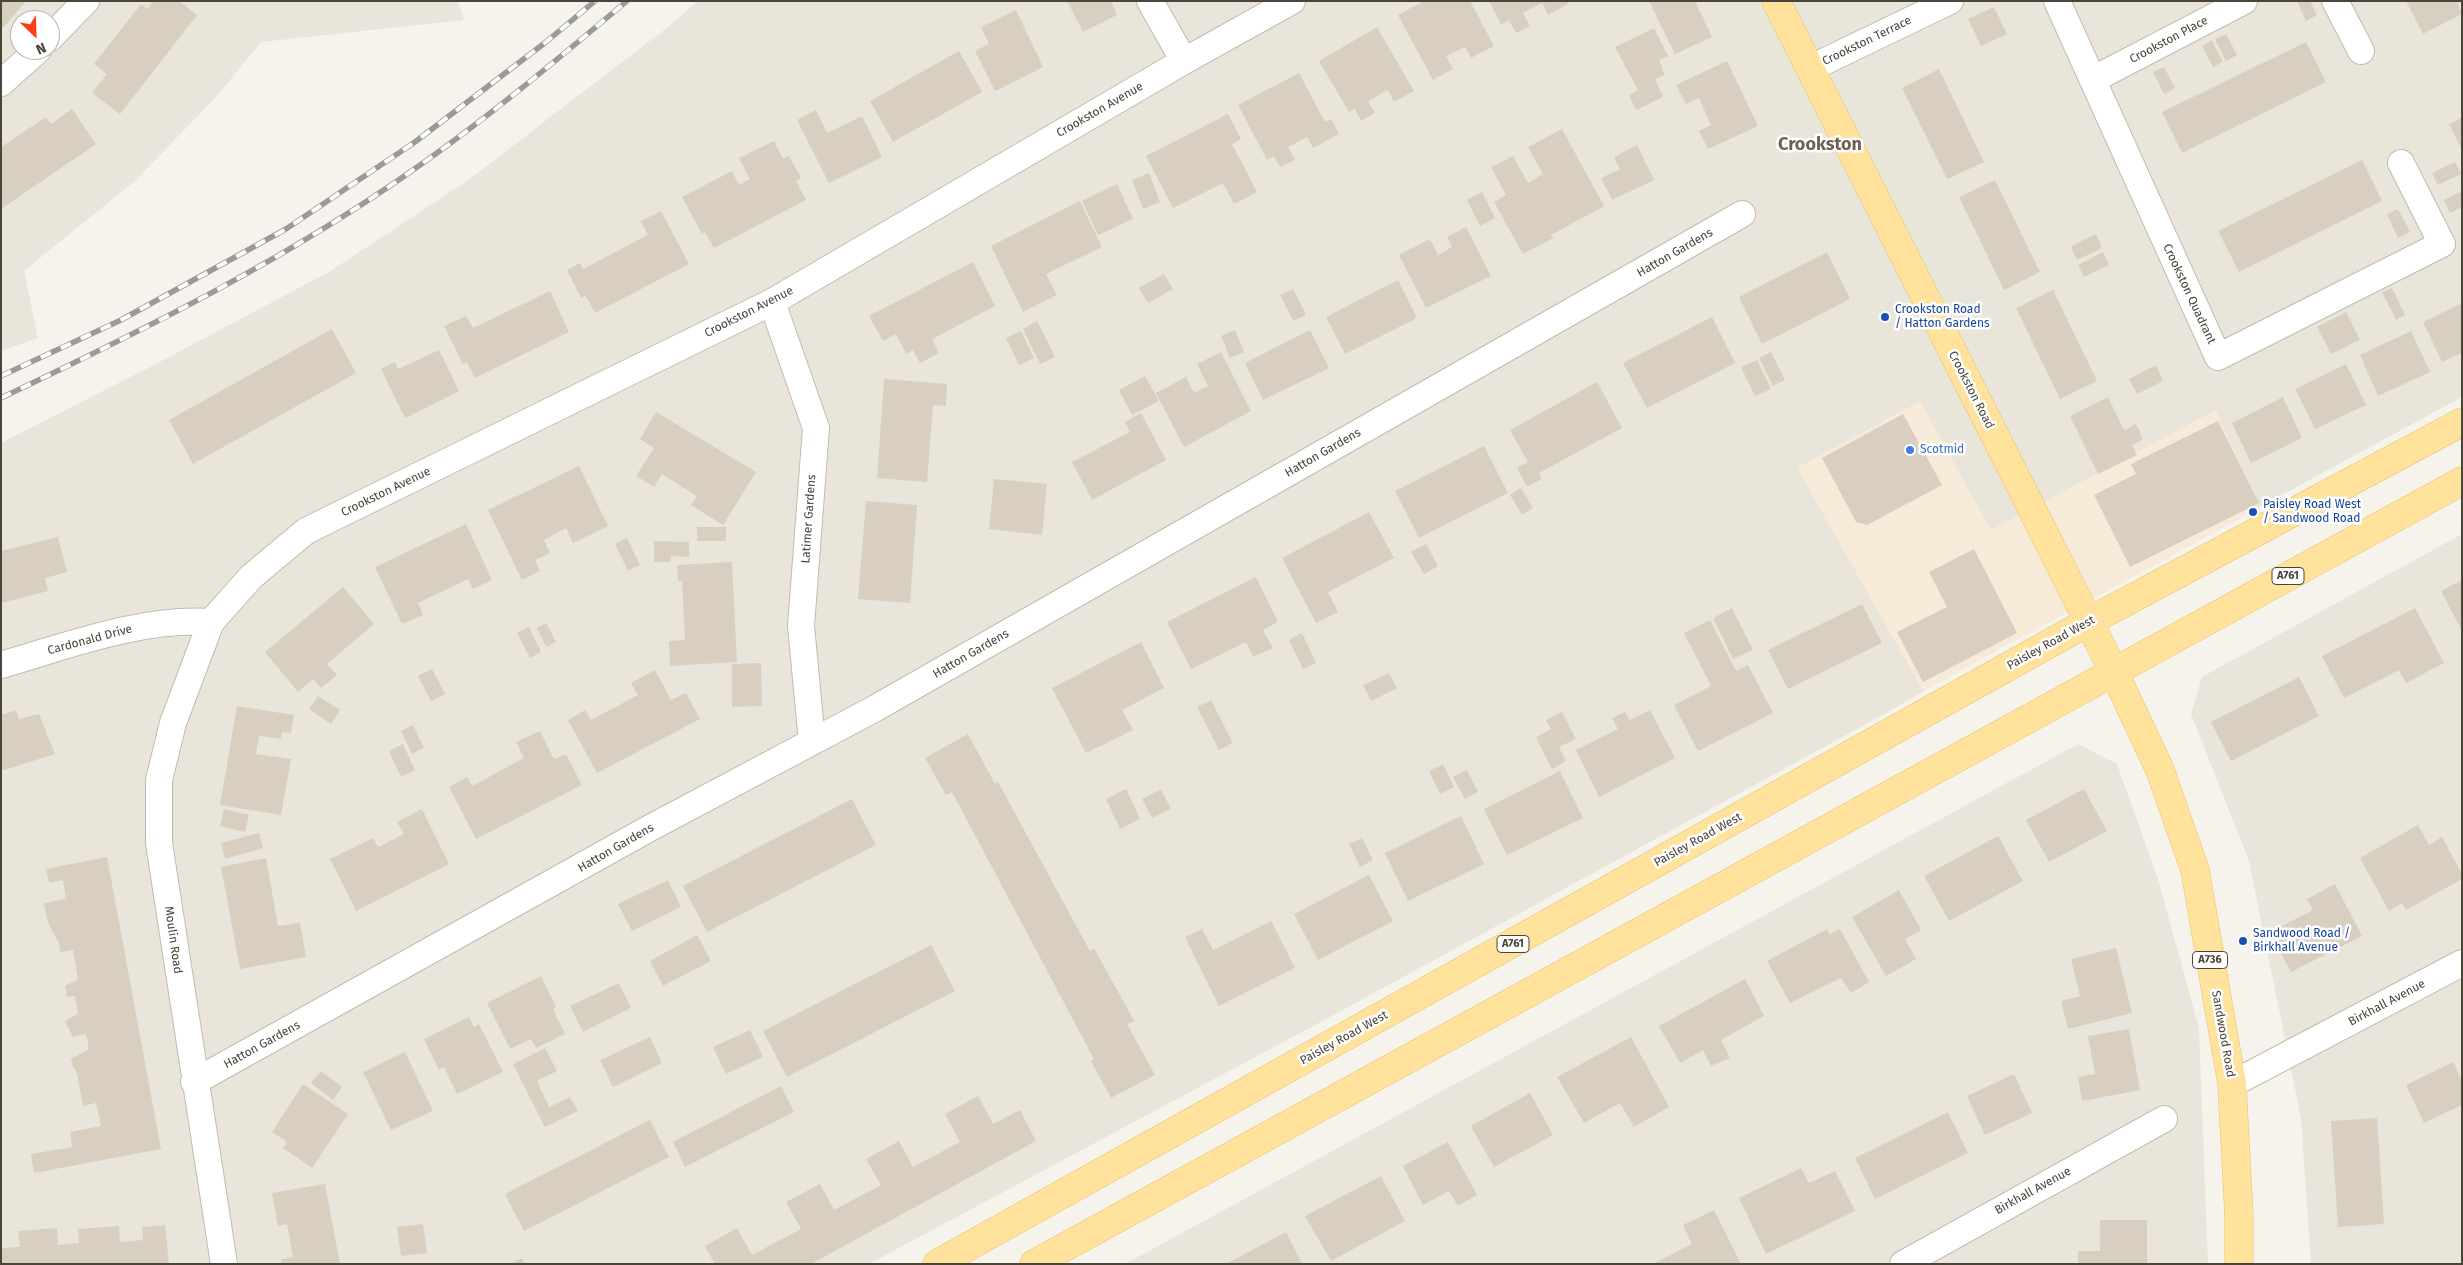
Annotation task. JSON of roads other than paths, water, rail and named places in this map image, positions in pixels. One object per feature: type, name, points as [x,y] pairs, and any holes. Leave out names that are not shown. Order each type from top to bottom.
[{"type":"main road","name":"Crookston Road","points":[[1776,1],[2114,672]]},
{"type":"main road","name":"Paisley Road West","points":[[937,1264],[2088,622],[2462,422]]},
{"type":"main road","name":"A761","points":[[1034,1264],[2462,481]]},
{"type":"main road","name":"Sandwood Road","points":[[2114,672],[2160,770],[2195,870],[2232,1084],[2239,1216],[2239,1264]]},
{"type":"street","points":[[60,28],[86,1]]},
{"type":"street","points":[[1150,1],[1184,61]]},
{"type":"street","name":"Crookston Avenue","points":[[211,622],[251,577],[306,531],[772,302],[1184,61],[1292,1]]},
{"type":"street","name":"Crookston Terrace","points":[[1811,68],[1950,1]]},
{"type":"street","name":"Crookston Quadrant","points":[[2057,1],[2094,79],[2218,357],[2442,244],[2401,163]]},
{"type":"street","name":"Crookston Place","points":[[2094,79],[2244,1]]},
{"type":"street","points":[[2335,1],[2361,51]]},
{"type":"street","points":[[1,83],[27,60]]},
{"type":"street","name":"Hatton Gardens","points":[[194,1082],[650,828],[883,704],[1742,214]]},
{"type":"street","name":"Latimer Gardens","points":[[772,302],[816,428],[801,626],[812,742]]},
{"type":"street","name":"Cardonald Drive","points":[[1,665],[126,628],[182,620],[211,622]]},
{"type":"street","name":"Moulin Road","points":[[211,622],[173,722],[159,780],[158,843],[224,1264]]},
{"type":"street","name":"Birkhall Avenue","points":[[2232,1084],[2462,963]]},
{"type":"street","name":"Birkhall Avenue","points":[[1903,1264],[2164,1118]]},
{"type":"railway","points":[[1,376],[121,320],[286,229],[415,142],[546,42],[595,1]]},
{"type":"railway","points":[[1,398],[217,290],[322,230],[423,163],[475,124],[627,1]]},
{"type":"place","name":"Crookston Road / Hatton Gardens","points":[[1885,317]]},
{"type":"place","name":"Scotmid","points":[[1910,450]]},
{"type":"place","name":"Paisley Road West / Sandwood Road","points":[[2253,512]]},
{"type":"place","name":"Sandwood Road / Birkhall Avenue","points":[[2243,941]]},
{"type":"district","name":"Crookston","points":[[1820,145]]}]
